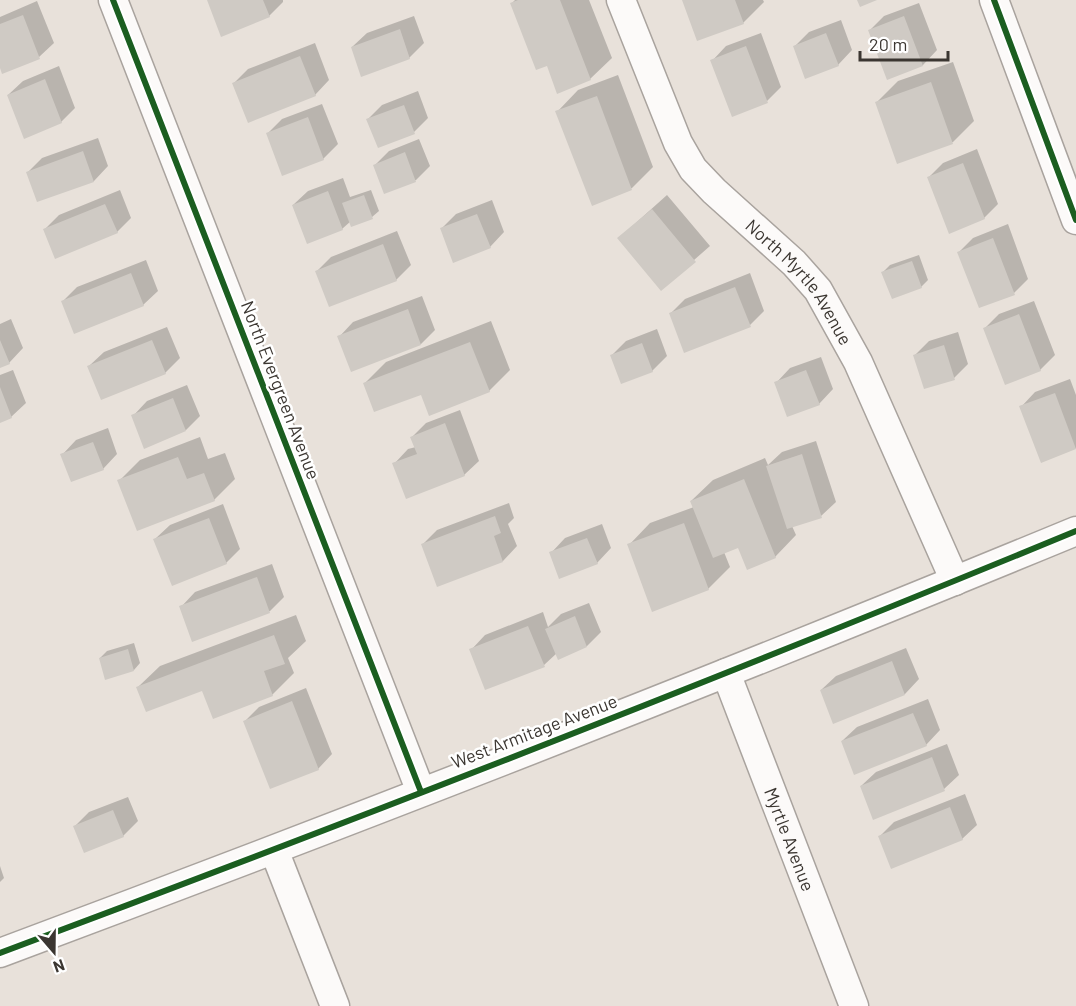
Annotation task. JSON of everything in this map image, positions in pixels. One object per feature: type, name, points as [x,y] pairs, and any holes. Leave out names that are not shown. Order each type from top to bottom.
[{"type":"street","name":"North Evergreen Avenue","points":[[113,0],[421,792]]},
{"type":"street","name":"North Myrtle Avenue","points":[[621,0],[678,143],[693,169],[794,263],[819,290],[858,362],[955,581]]},
{"type":"street","points":[[994,0],[1076,220]]},
{"type":"street","name":"West Armitage Avenue","points":[[0,953],[274,850],[726,673],[1076,531]]},
{"type":"street","name":"Myrtle Avenue","points":[[726,673],[854,1006]]},
{"type":"street","points":[[274,850],[335,1006]]},
{"type":"building","points":[[207,0],[263,0],[270,17],[221,37]]},
{"type":"building","points":[[518,0],[560,0],[591,80],[557,94],[547,66],[536,70],[510,3]]},
{"type":"building","points":[[682,0],[735,0],[744,24],[697,41]]},
{"type":"building","points":[[857,0],[877,0],[860,7]]},
{"type":"building","points":[[23,15],[40,59],[2,74],[0,24]]},
{"type":"building","points":[[904,16],[923,66],[887,80],[868,30]]},
{"type":"building","points":[[400,29],[410,59],[361,77],[351,47]]},
{"type":"building","points":[[826,33],[839,66],[805,79],[793,46]]},
{"type":"building","points":[[746,46],[768,103],[732,117],[710,60]]},
{"type":"building","points":[[300,56],[316,96],[248,123],[232,83]]},
{"type":"building","points":[[45,79],[62,123],[24,139],[7,95]]},
{"type":"building","points":[[931,82],[953,144],[897,164],[875,102]]},
{"type":"building","points":[[597,96],[632,190],[592,206],[555,111]]},
{"type":"building","points":[[404,105],[415,134],[378,148],[366,119]]},
{"type":"building","points":[[308,117],[324,160],[282,176],[266,133]]},
{"type":"building","points":[[83,151],[94,182],[37,202],[26,172]]},
{"type":"building","points":[[405,152],[416,182],[384,194],[373,165]]},
{"type":"building","points":[[963,163],[985,219],[949,234],[927,177]]},
{"type":"building","points":[[328,191],[343,230],[307,244],[292,205]]},
{"type":"building","points":[[364,195],[373,219],[351,227],[342,203]]},
{"type":"building","points":[[105,204],[118,233],[55,259],[43,229]]},
{"type":"building","points":[[652,209],[696,262],[661,291],[617,238]]},
{"type":"building","points":[[477,214],[491,248],[453,263],[440,228]]},
{"type":"building","points":[[993,238],[1015,295],[979,308],[957,252]]},
{"type":"building","points":[[383,244],[397,281],[329,307],[315,271]]},
{"type":"building","points":[[912,261],[922,288],[892,299],[881,272]]},
{"type":"building","points":[[131,273],[144,306],[74,334],[61,301]]},
{"type":"building","points":[[735,287],[751,327],[684,353],[669,313]]},
{"type":"building","points":[[408,309],[421,345],[351,372],[337,336]]},
{"type":"building","points":[[1019,314],[1041,371],[1005,385],[983,328]]},
{"type":"building","points":[[0,340],[10,364],[0,368]]},
{"type":"building","points":[[152,340],[166,374],[101,400],[87,366]]},
{"type":"building","points":[[470,342],[490,392],[429,416],[421,395],[374,412],[363,383]]},
{"type":"building","points":[[642,343],[653,372],[621,384],[610,355]]},
{"type":"building","points":[[944,345],[955,380],[924,389],[913,355]]},
{"type":"building","points":[[806,370],[820,405],[787,417],[774,382]]},
{"type":"building","points":[[0,387],[12,418],[0,423]]},
{"type":"building","points":[[1055,393],[1076,449],[1041,463],[1019,406]]},
{"type":"building","points":[[173,398],[186,431],[144,449],[131,415]]},
{"type":"building","points":[[445,423],[465,476],[406,499],[392,463],[417,454],[410,437]]},
{"type":"building","points":[[93,442],[104,470],[71,482],[60,454]]},
{"type":"building","points":[[802,454],[822,518],[787,529],[766,466]]},
{"type":"building","points":[[178,457],[187,479],[204,473],[215,501],[137,531],[117,480]]},
{"type":"building","points":[[744,479],[776,558],[747,570],[738,548],[713,558],[690,501]]},
{"type":"building","points":[[495,516],[501,533],[494,536],[503,562],[437,587],[421,544]]},
{"type":"building","points":[[209,518],[227,564],[172,586],[153,539]]},
{"type":"building","points":[[684,523],[709,590],[652,612],[627,544]]},
{"type":"building","points":[[587,538],[598,564],[559,579],[549,552]]},
{"type":"building","points":[[257,577],[270,613],[192,642],[179,606]]},
{"type":"building","points":[[575,616],[587,647],[558,660],[545,629]]},
{"type":"building","points":[[528,626],[545,667],[485,690],[469,649]]},
{"type":"building","points":[[274,635],[285,664],[264,671],[273,696],[213,719],[202,691],[146,712],[136,687]]},
{"type":"building","points":[[128,649],[134,671],[105,680],[99,658]]},
{"type":"building","points":[[892,661],[905,695],[833,724],[820,690]]},
{"type":"building","points":[[292,701],[319,770],[270,789],[243,721]]},
{"type":"building","points":[[913,713],[927,746],[854,775],[841,741]]},
{"type":"building","points":[[932,757],[945,791],[873,820],[860,786]]},
{"type":"building","points":[[950,807],[963,840],[891,869],[878,836]]},
{"type":"building","points":[[113,810],[124,837],[84,853],[73,826]]},
{"type":"cycle path","points":[[113,0],[421,792]]},
{"type":"cycle path","points":[[994,0],[1076,220]]},
{"type":"cycle path","points":[[0,953],[540,746],[1076,531]]}]
